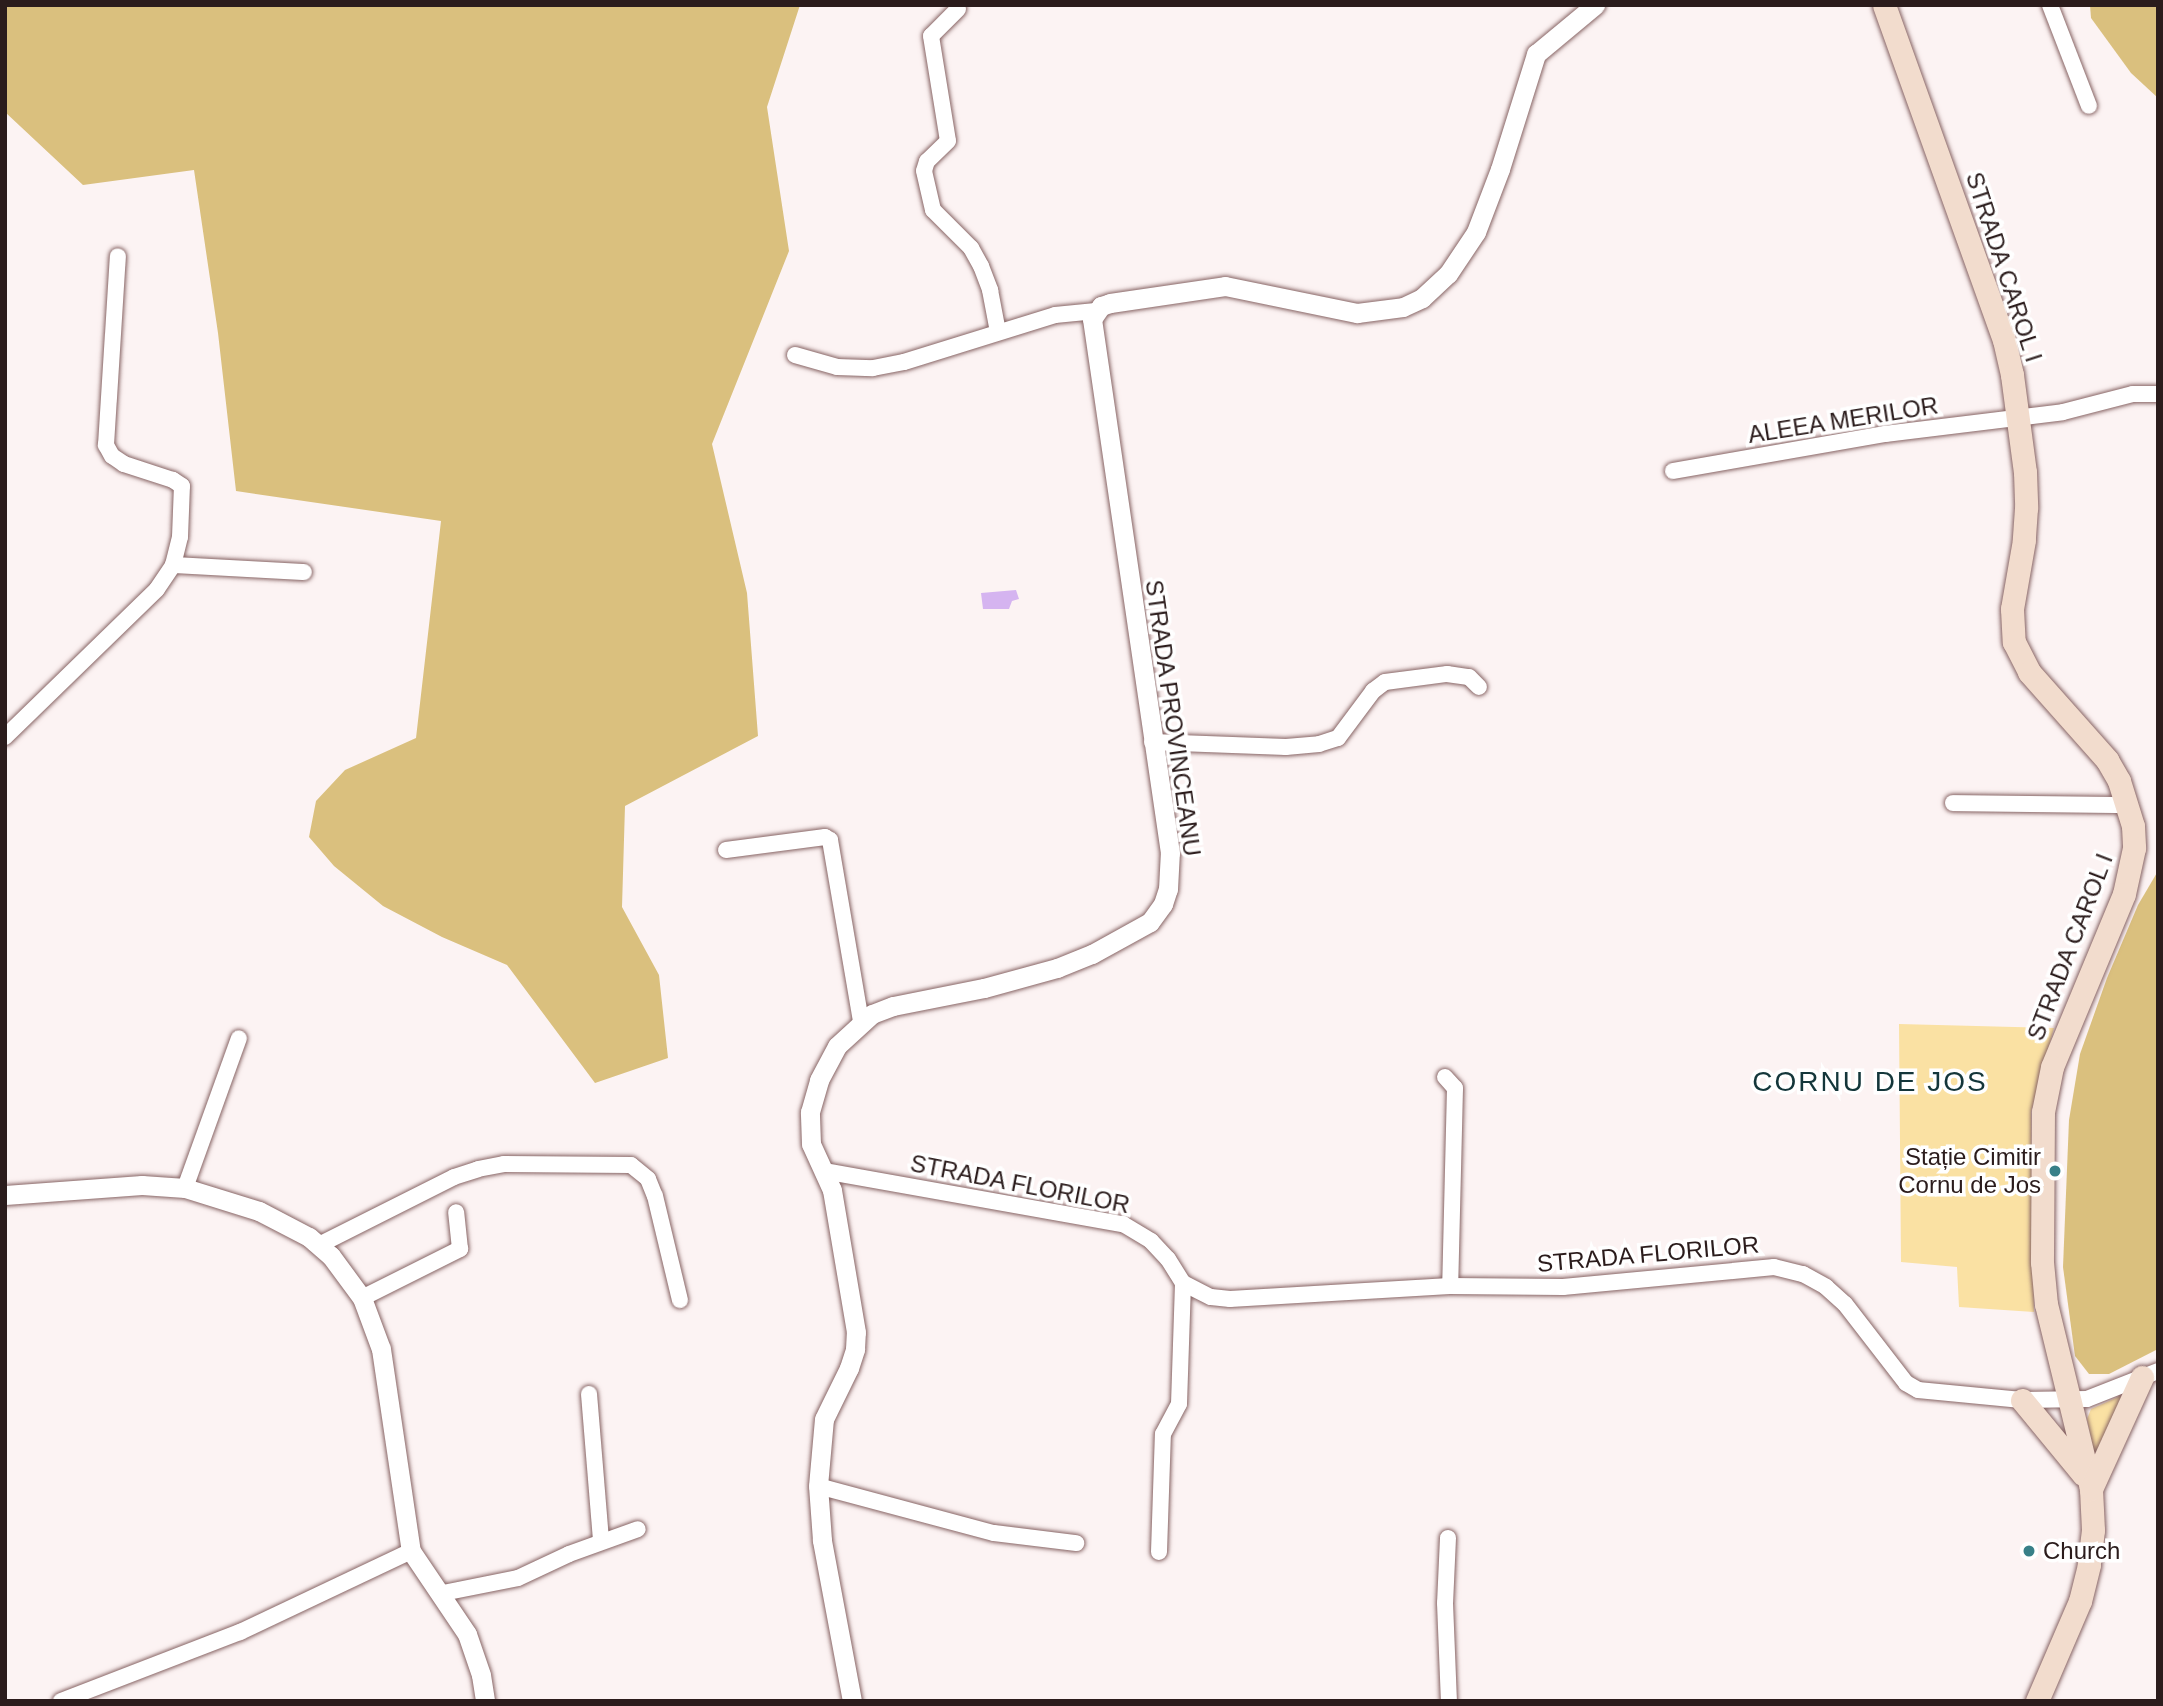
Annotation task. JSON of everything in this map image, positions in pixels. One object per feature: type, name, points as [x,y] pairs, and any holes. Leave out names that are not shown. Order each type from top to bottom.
[{"type":"main road","name":"STRADA CAROL I","points":[[1884,5],[2004,340],[2020,416],[2025,508],[2024,540],[2012,609],[2014,642],[2029,672],[2107,760],[2128,805],[2134,848],[2131,870],[2052,1068],[2043,1112],[2043,1287],[2048,1318],[2091,1489],[2093,1530],[2086,1583],[2037,1701]]},
{"type":"main road","points":[[2022,1400],[2070,1457],[2091,1489],[2150,1374]]},
{"type":"street","points":[[795,355],[837,367],[873,368],[904,362],[1067,312],[1096,311],[1110,303],[1225,286],[1357,313],[1404,307],[1422,298],[1448,274],[1476,232],[1500,169],[1536,54],[1550,39],[1595,5]]},
{"type":"street","points":[[2050,5],[2089,106]]},
{"type":"street","points":[[958,9],[931,36],[948,141],[928,162],[925,171],[933,210],[971,248],[981,266],[990,290],[998,332]]},
{"type":"street","points":[[5,737],[157,589],[173,565],[183,524],[182,486],[173,480],[124,464],[112,456],[106,445],[118,256]]},
{"type":"street","name":"STRADA PROVINCEANU","points":[[852,1701],[822,1540],[818,1486],[824,1419],[849,1368],[855,1349],[856,1332],[832,1190],[811,1144],[809,1127],[812,1097],[825,1065],[837,1046],[861,1022],[893,1006],[984,988],[1057,968],[1092,954],[1150,922],[1163,904],[1170,870],[1092,334],[1096,311]]},
{"type":"street","name":"ALEEA MERILOR","points":[[1674,471],[1885,434],[2087,407],[2133,394],[2158,394]]},
{"type":"street","points":[[173,565],[304,572]]},
{"type":"street","points":[[1152,742],[1286,747],[1319,744],[1338,738],[1366,704],[1373,691],[1385,682],[1447,674],[1469,677],[1479,687]]},
{"type":"street","points":[[1952,803],[2128,805]]},
{"type":"street","points":[[726,850],[825,837],[830,839],[861,1022]]},
{"type":"street","points":[[185,1188],[239,1038]]},
{"type":"street","points":[[1445,1077],[1455,1088],[1450,1286]]},
{"type":"street","points":[[319,1245],[478,1168],[504,1164],[631,1165],[648,1179],[655,1196],[680,1300]]},
{"type":"street","name":"STRADA FLORILOR","points":[[824,1171],[1123,1224],[1151,1241],[1168,1259],[1183,1283],[1211,1297],[1230,1299],[1450,1286],[1600,1285],[1774,1266],[1803,1274],[1826,1287],[1844,1304],[1906,1383],[1918,1390],[2022,1400],[2069,1401],[2087,1399],[2150,1374]]},
{"type":"street","points":[[5,1195],[142,1185],[185,1188],[259,1211],[288,1224],[319,1245],[348,1277],[362,1298],[381,1349],[411,1551],[443,1594],[467,1634],[481,1675],[485,1701]]},
{"type":"street","points":[[362,1298],[460,1249],[456,1212]]},
{"type":"street","points":[[1159,1552],[1163,1434],[1179,1404],[1183,1283]]},
{"type":"street","points":[[589,1394],[601,1541]]},
{"type":"street","points":[[818,1486],[994,1533],[1076,1543]]},
{"type":"street","points":[[443,1594],[518,1578],[601,1541],[638,1530]]},
{"type":"street","points":[[1448,1538],[1444,1603],[1449,1701]]},
{"type":"street","points":[[61,1701],[240,1632],[411,1551]]},
{"type":"shaded area","points":[[5,5],[800,5],[767,107],[789,251],[712,444],[747,593],[758,736],[625,806],[622,907],[659,975],[668,1058],[595,1083],[507,965],[442,937],[383,906],[334,866],[309,837],[316,801],[345,770],[416,738],[441,521],[236,491],[218,333],[194,170],[83,185],[5,112]]},
{"type":"shaded area","points":[[2090,5],[2158,5],[2158,98],[2131,73],[2091,18]]},
{"type":"shaded area","points":[[1016,590],[1019,599],[1012,601],[1009,609],[983,609],[981,593]]},
{"type":"shaded area","points":[[2158,871],[2158,1349],[2109,1374],[2089,1374],[2075,1356],[2063,1267],[2069,1120],[2080,1054],[2107,978],[2138,905]]},
{"type":"shaded area","points":[[1899,1024],[2054,1028],[2031,1112],[2034,1312],[1959,1307],[1957,1267],[1901,1262]]},
{"type":"shaded area","points":[[2127,1393],[2095,1457],[2087,1419],[2091,1409]]},
{"type":"place","name":"Stație Cimitir Cornu de Jos","points":[[2055,1171]]},
{"type":"place","name":"Church","points":[[2029,1551]]},
{"type":"district","name":"CORNU DE JOS","points":[[1870,1082]]}]
